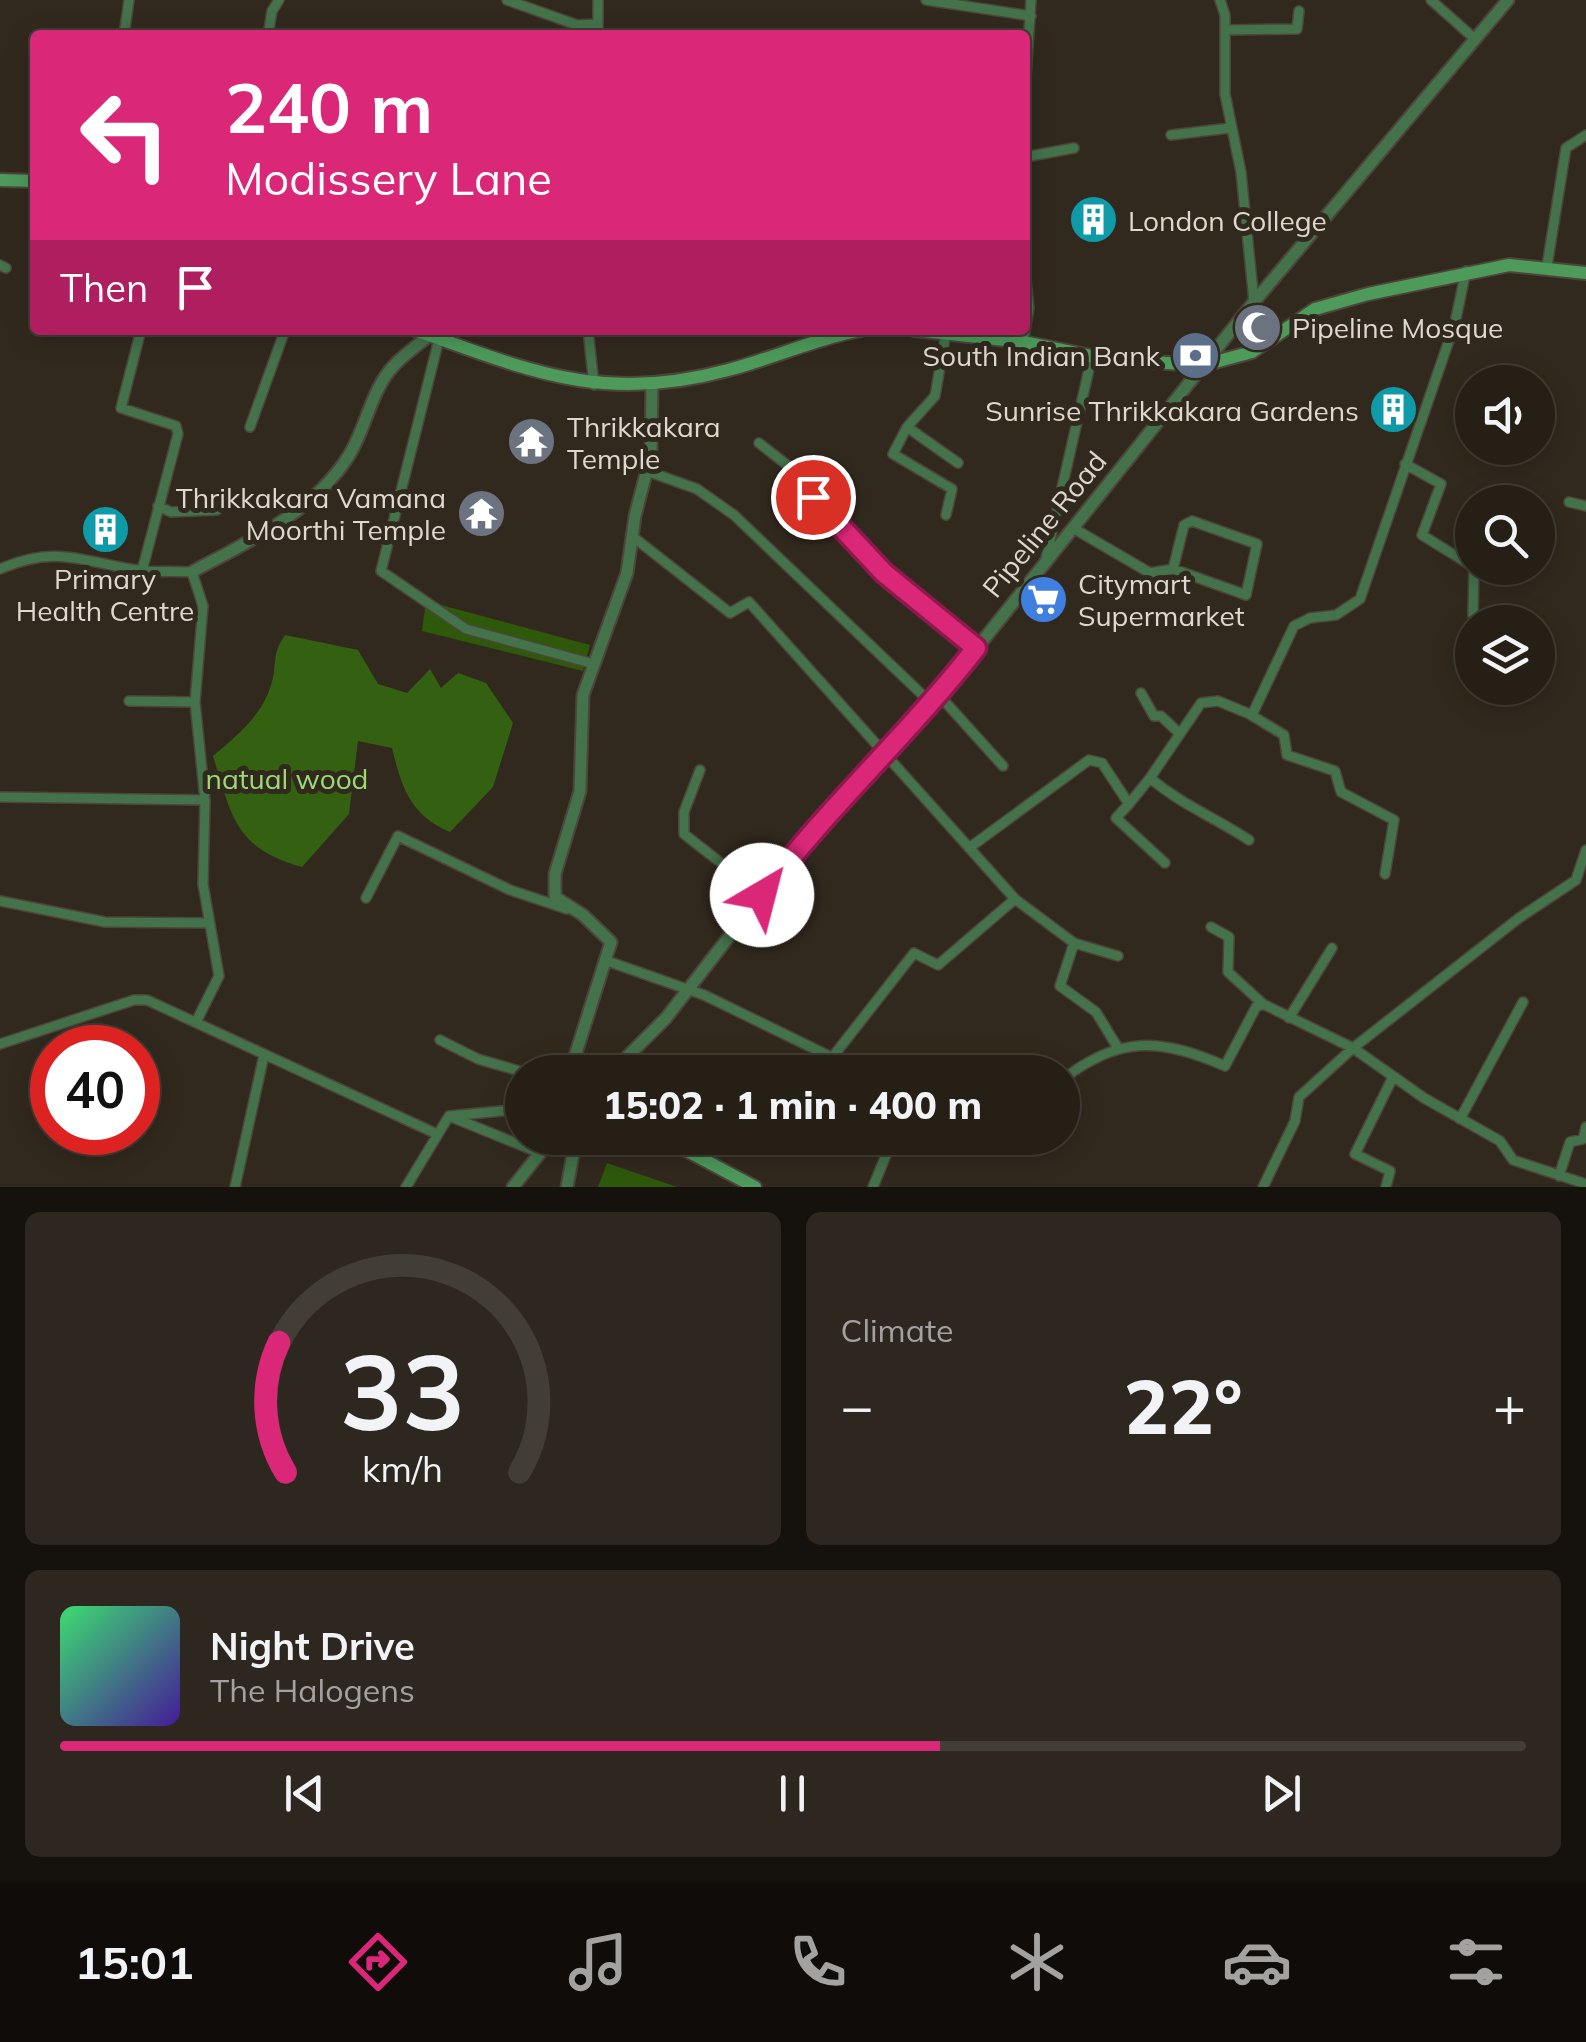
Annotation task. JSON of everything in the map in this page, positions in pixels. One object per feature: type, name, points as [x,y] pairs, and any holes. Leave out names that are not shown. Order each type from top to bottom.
[{"type":"main road","points":[[0,180],[30,181]]},
{"type":"main road","points":[[963,335],[1092,356],[1204,365],[1252,352],[1314,309],[1466,271],[1547,266],[1586,273]]},
{"type":"main road","points":[[429,335],[536,372],[594,385],[652,384],[725,371],[835,335]]},
{"type":"main road","points":[[695,1155],[755,1187]]},
{"type":"street","points":[[125,30],[129,0]]},
{"type":"street","points":[[269,30],[272,11],[279,0]]},
{"type":"street","points":[[507,0],[598,30],[598,0]]},
{"type":"street","points":[[926,0],[1031,16]]},
{"type":"street","points":[[1030,0],[1030,30]]},
{"type":"street","points":[[1220,0],[1230,128],[1241,172],[1254,302]]},
{"type":"street","name":"Pipeline Road","points":[[628,1055],[689,989],[793,854],[936,700],[1254,302],[1508,0]]},
{"type":"street","points":[[1434,3],[1475,39]]},
{"type":"street","points":[[1225,30],[1297,28],[1299,11]]},
{"type":"street","points":[[1171,135],[1230,128]]},
{"type":"street","points":[[1547,266],[1566,148],[1586,135]]},
{"type":"street","points":[[1030,155],[1074,148]]},
{"type":"street","points":[[1250,715],[1294,626],[1310,618],[1336,616],[1360,599],[1456,323],[1466,271]]},
{"type":"street","points":[[141,335],[120,404],[178,429],[142,571]]},
{"type":"street","points":[[250,427],[283,335]]},
{"type":"street","points":[[589,335],[594,385]]},
{"type":"street","points":[[946,335],[935,396],[907,427],[893,454],[952,489],[946,515]]},
{"type":"street","points":[[1023,342],[1024,335]]},
{"type":"street","points":[[0,569],[28,556],[86,556],[142,571],[192,572],[274,527],[313,496],[346,460],[367,424],[384,378],[435,337]]},
{"type":"street","points":[[435,337],[381,571],[466,629],[594,664]]},
{"type":"street","points":[[1045,564],[1092,356]]},
{"type":"street","points":[[576,1055],[611,942],[579,913],[555,898],[555,874],[580,791],[583,695],[627,572],[652,454],[652,384]]},
{"type":"street","points":[[907,427],[958,463]]},
{"type":"street","points":[[759,443],[791,468],[884,573],[976,648]]},
{"type":"street","points":[[1405,464],[1440,484],[1422,535],[1455,556]]},
{"type":"street","points":[[647,472],[697,489],[734,515],[1004,766]]},
{"type":"street","points":[[1568,502],[1586,506]]},
{"type":"street","points":[[158,506],[172,512],[217,510]]},
{"type":"street","points":[[1073,528],[1150,573],[1172,570],[1246,595],[1257,544],[1192,521],[1184,525],[1172,570]]},
{"type":"street","points":[[632,536],[700,586],[722,609],[730,613],[742,602],[749,602],[1015,900],[1074,942],[1118,956]]},
{"type":"street","points":[[192,572],[203,606],[195,702],[205,800],[203,884],[220,976],[196,1022]]},
{"type":"street","points":[[1142,694],[1154,716],[1161,716],[1180,734]]},
{"type":"street","points":[[1165,863],[1116,818],[1206,700],[1250,715],[1284,735],[1287,755],[1335,771],[1341,792],[1394,820],[1385,874]]},
{"type":"street","points":[[129,701],[195,702]]},
{"type":"street","points":[[970,848],[1089,760],[1102,763],[1128,804]]},
{"type":"street","points":[[700,770],[684,812],[684,834],[762,895]]},
{"type":"street","points":[[1150,778],[1182,805],[1199,810],[1248,840]]},
{"type":"street","points":[[0,797],[205,800]]},
{"type":"street","points":[[366,898],[398,836],[510,890],[579,913]]},
{"type":"street","points":[[1263,1187],[1295,1121],[1300,1096],[1352,1048],[1519,918],[1581,878],[1586,850]]},
{"type":"street","points":[[833,1055],[914,953],[938,964],[1015,900]]},
{"type":"street","points":[[0,901],[104,922],[209,922]]},
{"type":"street","points":[[1211,927],[1229,937],[1228,972],[1263,1004],[1352,1048],[1500,1141],[1514,1160],[1586,1184]]},
{"type":"street","points":[[1074,942],[1060,986],[1096,1012],[1118,1048]]},
{"type":"street","points":[[1290,1018],[1332,948]]},
{"type":"street","points":[[607,961],[689,989],[825,1055]]},
{"type":"street","points":[[0,1044],[134,1000],[146,1000],[437,1134]]},
{"type":"street","points":[[1460,1119],[1523,1002]]},
{"type":"street","points":[[1080,1067],[1096,1055],[1118,1048],[1166,1045],[1225,1066],[1256,1007],[1263,1004]]},
{"type":"street","points":[[440,1040],[505,1067]]},
{"type":"street","points":[[234,1187],[264,1056]]},
{"type":"street","points":[[1386,1187],[1390,1171],[1355,1154],[1394,1077]]},
{"type":"street","points":[[498,1110],[505,1107]]},
{"type":"street","points":[[406,1187],[450,1116],[505,1110]]},
{"type":"street","points":[[450,1116],[505,1139]]},
{"type":"street","points":[[1559,1176],[1570,1142],[1583,1139],[1586,1127]]},
{"type":"street","points":[[1514,1160],[1518,1146]]},
{"type":"street","points":[[513,1187],[538,1155]]},
{"type":"street","points":[[567,1187],[573,1155]]},
{"type":"street","points":[[873,1187],[886,1155]]},
{"type":"green space","points":[[426,601],[590,645],[583,671],[422,631]]},
{"type":"green space","name":"natual wood","points":[[285,635],[358,650],[378,684],[407,693],[430,669],[441,688],[458,673],[486,683],[513,723],[493,787],[450,832],[425,817],[410,799],[392,748],[358,741],[349,814],[302,867],[262,850],[249,840],[232,813],[213,756],[243,729],[266,698],[276,653]]},
{"type":"green space","points":[[607,1163],[677,1187],[598,1187]]},
{"type":"place","name":"London College","points":[[1093,220]]},
{"type":"place","name":"Pipeline Mosque","points":[[1257,327]]},
{"type":"place","name":"South Indian Bank","points":[[1195,355]]},
{"type":"place","name":"Sunrise Thrikkakara Gardens","points":[[1394,410]]},
{"type":"place","name":"Thrikkakara Temple","points":[[532,442]]},
{"type":"place","name":"Thrikkakara Vamana Moorthi Temple","points":[[481,513]]},
{"type":"place","name":"Primary Health Centre","points":[[105,530]]},
{"type":"place","name":"Citymart Supermarket","points":[[1043,599]]},
{"type":"route","points":[[762,895],[793,854],[932,704],[976,648],[884,573],[813,497]]}]
